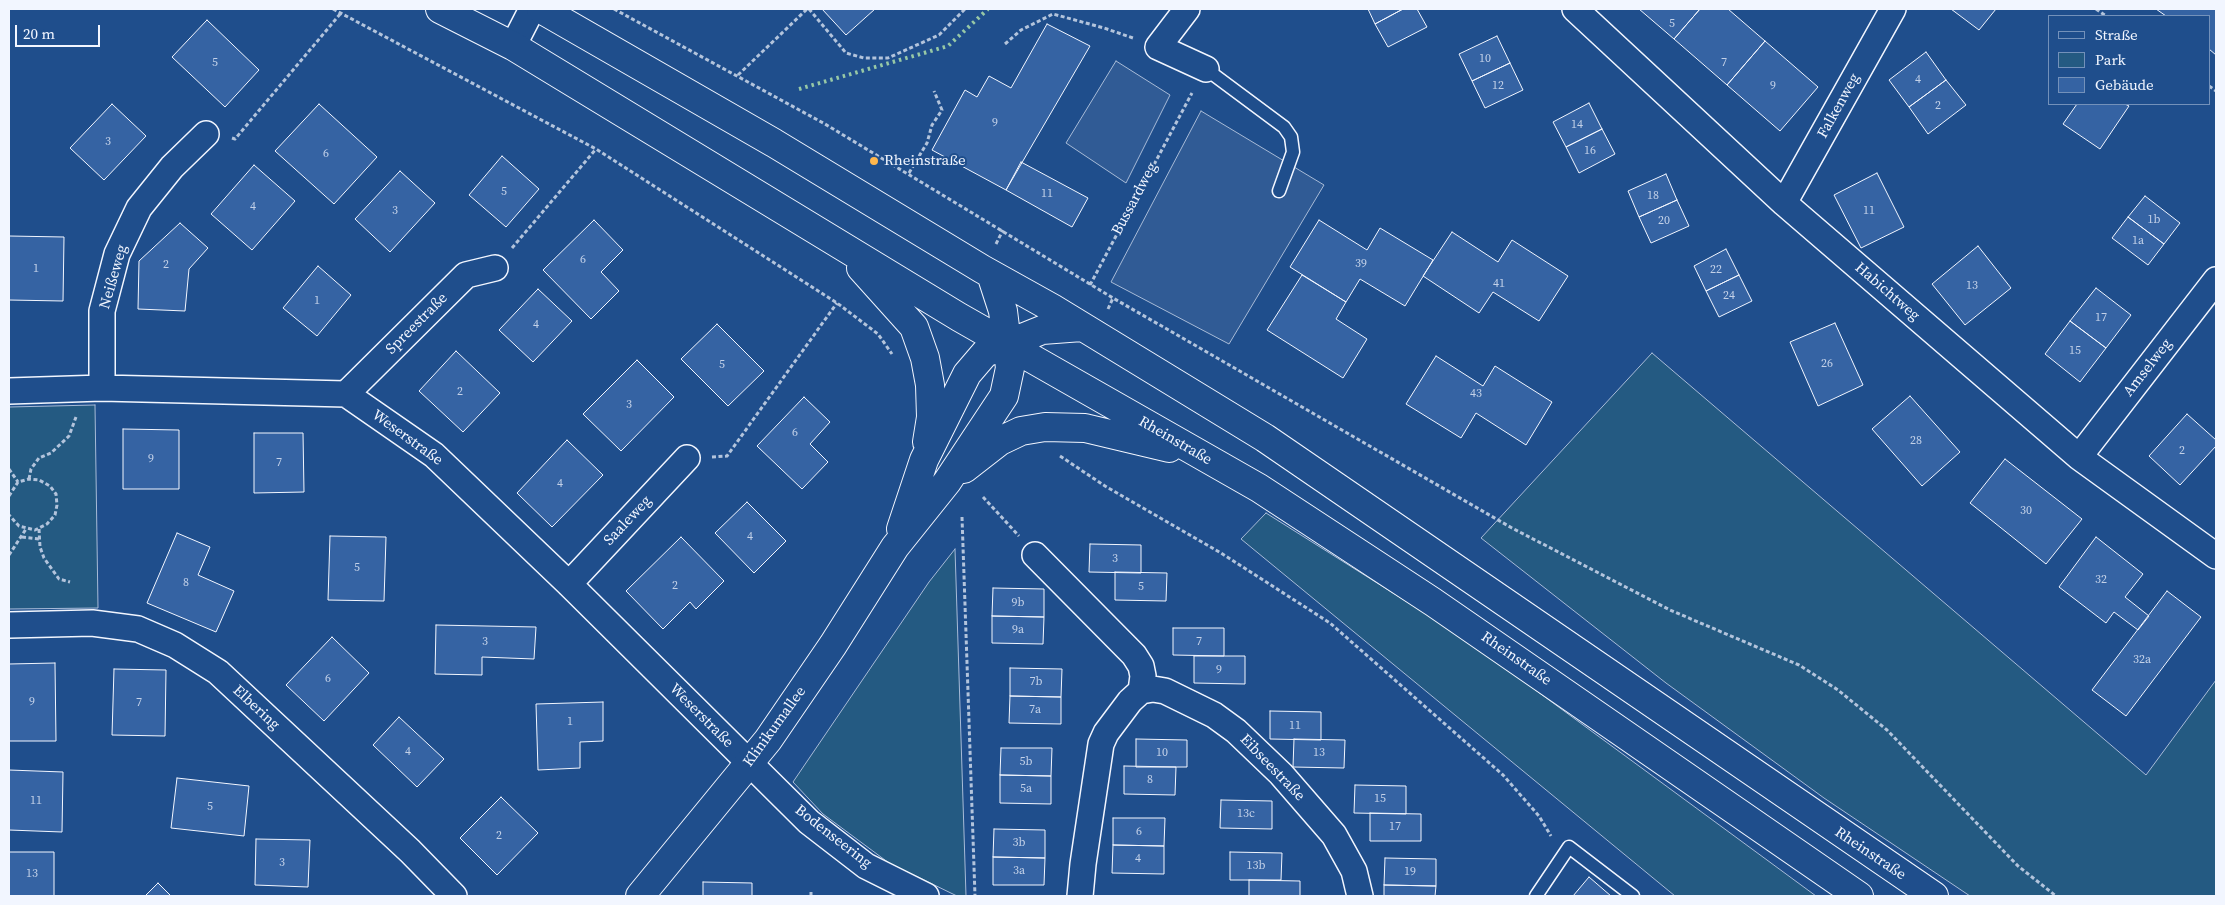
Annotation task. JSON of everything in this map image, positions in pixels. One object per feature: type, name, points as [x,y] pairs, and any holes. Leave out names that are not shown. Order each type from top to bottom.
[{"type":"street","name":"Rheinstraße","points":[[440,9],[513,46],[844,248],[1259,488],[1433,602],[1859,896]]},
{"type":"street","points":[[513,46],[532,9]]},
{"type":"street","name":"Rheinstraße","points":[[541,9],[774,143],[1265,438],[1338,486],[1854,843],[1934,896]]},
{"type":"street","points":[[1187,9],[1158,47],[1206,69]]},
{"type":"street","name":"Habichtweg","points":[[1575,9],[1784,203],[2079,457],[2216,556]]},
{"type":"street","name":"Falkenweg","points":[[1784,203],[1894,9]]},
{"type":"street","name":"Neißeweg","points":[[92,389],[102,311],[117,254],[139,208],[172,167],[206,134]]},
{"type":"street","name":"Klinikumallee","points":[[844,248],[914,327],[925,358],[930,385],[931,417],[924,460]]},
{"type":"street","name":"Spreestraße","points":[[346,394],[466,274],[495,268]]},
{"type":"street","name":"Klinikumallee","points":[[640,896],[768,740],[833,645],[895,547],[948,482],[1004,396],[1010,368],[1004,311],[991,274]]},
{"type":"street","name":"Amselweg","points":[[2079,457],[2216,280]]},
{"type":"street","name":"Klinikumallee","points":[[895,547],[924,460],[967,374],[985,353],[1007,343],[1042,330],[1082,327]]},
{"type":"street","points":[[9,391],[92,389],[346,394]]},
{"type":"street","name":"Weserstraße","points":[[346,394],[434,455],[569,584],[749,764]]},
{"type":"street","name":"Klinikumallee","points":[[948,482],[1000,441],[1021,431],[1046,427],[1085,428],[1201,456]]},
{"type":"street","name":"Saaleweg","points":[[569,584],[687,458]]},
{"type":"street","points":[[1035,555],[1134,655],[1141,666],[1143,676],[1141,691],[1130,701],[1106,733],[1101,744],[1084,854],[1080,896]]},
{"type":"street","name":"Elbering","points":[[9,625],[38,623],[138,629],[175,645],[218,672],[410,851],[454,896]]},
{"type":"street","name":"Eibseestraße","points":[[1141,691],[1154,689],[1165,691],[1214,715],[1236,731],[1281,774],[1334,835],[1354,871],[1360,896]]},
{"type":"street","name":"Bodenseering","points":[[749,764],[809,822],[866,866],[926,896]]},
{"type":"lane","points":[[1206,69],[1284,127],[1291,137],[1293,152],[1278,191]]},
{"type":"lane","points":[[1536,896],[1569,847],[1633,896]]},
{"type":"path","points":[[333,9],[596,149],[838,304],[878,334],[895,358]]},
{"type":"path","points":[[614,9],[738,75],[910,173],[1090,284],[1512,528],[1670,610],[1799,665],[1838,690],[1886,730],[2018,866],[2056,896]]},
{"type":"path","points":[[738,75],[808,9],[846,53],[864,58],[888,58],[939,35],[965,9]]},
{"type":"path","points":[[206,134],[236,139],[342,13]]},
{"type":"path","points":[[1005,44],[1021,30],[1053,14],[1104,28]]},
{"type":"path","points":[[910,173],[927,143],[932,125],[942,110],[934,91]]},
{"type":"path","name":"Bussardweg","points":[[1090,284],[1180,115]]},
{"type":"path","points":[[495,268],[596,149]]},
{"type":"path","points":[[687,458],[727,456],[838,304]]},
{"type":"path","points":[[29,479],[31,469],[38,458],[51,453],[69,436],[78,410],[92,389]]},
{"type":"path","points":[[1053,452],[1105,486],[1222,553],[1330,623],[1503,775],[1539,816],[1562,856]]},
{"type":"path","points":[[9,469],[18,482]]},
{"type":"path","points":[[9,496],[18,482],[29,479],[39,480],[50,486],[56,494],[58,505],[55,515],[47,524],[39,529],[26,529],[19,526],[9,515]]},
{"type":"path","points":[[983,497],[1035,555]]},
{"type":"path","points":[[962,518],[974,896]]},
{"type":"path","points":[[9,555],[26,529]]},
{"type":"path","points":[[39,529],[40,547],[51,570],[59,579],[70,582]]},
{"type":"path","points":[[22,537],[39,539]]},
{"type":"path","points":[[811,890],[811,896]]},
{"type":"green space","points":[[1652,353],[2146,775],[2216,680],[2216,896],[1970,896],[1824,798],[1666,683],[1481,538]]},
{"type":"green space","points":[[95,405],[98,608],[9,609],[9,407]]},
{"type":"green space","points":[[1266,513],[1466,639],[1816,896],[1675,896],[1241,539]]},
{"type":"green space","points":[[955,549],[966,896],[957,896],[889,863],[823,814],[793,782],[929,582]]},
{"type":"shaded area","points":[[1116,61],[1170,95],[1126,183],[1066,143]]},
{"type":"shaded area","points":[[1201,111],[1324,185],[1229,344],[1111,282]]},
{"type":"building","points":[[822,9],[875,9],[846,35]]},
{"type":"building","points":[[1368,9],[1403,9],[1375,24]]},
{"type":"building","points":[[1403,9],[1417,9],[1427,27],[1388,47],[1375,24]]},
{"type":"building","points":[[1639,9],[1700,9],[1674,39]]},
{"type":"building","points":[[1700,9],[1728,9],[1765,41],[1727,85],[1674,39]]},
{"type":"building","points":[[1951,9],[1996,9],[1979,30]]},
{"type":"building","points":[[2156,9],[2216,9],[2216,55],[2210,50],[2210,15],[2165,15]]},
{"type":"building","points":[[207,20],[259,70],[225,107],[172,57]]},
{"type":"building","points":[[1047,24],[1090,46],[1006,190],[932,150],[965,90],[977,97],[989,76],[1011,88]]},
{"type":"building","points":[[1497,36],[1510,63],[1472,81],[1459,54]]},
{"type":"building","points":[[1765,41],[1818,87],[1780,131],[1727,85]]},
{"type":"building","points":[[1926,52],[1946,80],[1909,107],[1889,80]]},
{"type":"building","points":[[1510,63],[1523,90],[1485,108],[1472,81]]},
{"type":"building","points":[[1946,80],[1966,105],[1928,134],[1909,107]]},
{"type":"building","points":[[1589,103],[1602,129],[1566,147],[1553,122]]},
{"type":"building","points":[[112,104],[146,136],[104,180],[70,148]]},
{"type":"building","points":[[319,104],[377,157],[334,204],[275,151]]},
{"type":"building","points":[[2076,105],[2129,106],[2100,149],[2063,124]]},
{"type":"building","points":[[1602,129],[1615,154],[1579,173],[1566,147]]},
{"type":"building","points":[[502,156],[539,189],[506,227],[469,195]]},
{"type":"building","points":[[1021,162],[1088,198],[1072,227],[1006,190]]},
{"type":"building","points":[[254,165],[295,201],[252,250],[211,214]]},
{"type":"building","points":[[400,171],[435,203],[390,252],[355,219]]},
{"type":"building","points":[[1877,173],[1904,227],[1861,248],[1834,195]]},
{"type":"building","points":[[1666,174],[1677,200],[1639,217],[1628,191]]},
{"type":"building","points":[[2145,196],[2180,223],[2164,244],[2128,217]]},
{"type":"building","points":[[1677,200],[1689,226],[1651,243],[1639,217]]},
{"type":"building","points":[[2128,217],[2164,244],[2148,265],[2112,238]]},
{"type":"building","points":[[594,220],[623,250],[601,272],[619,291],[591,319],[543,270]]},
{"type":"building","points":[[1319,220],[1367,250],[1380,228],[1433,260],[1405,306],[1360,279],[1346,302],[1290,267]]},
{"type":"building","points":[[180,223],[208,248],[189,269],[185,311],[138,309],[139,261]]},
{"type":"building","points":[[1452,232],[1498,262],[1512,240],[1568,276],[1539,321],[1493,292],[1479,313],[1423,276]]},
{"type":"building","points":[[9,236],[64,237],[63,301],[9,300]]},
{"type":"building","points":[[1978,246],[2011,288],[1965,325],[1932,284]]},
{"type":"building","points":[[1726,249],[1739,275],[1706,291],[1694,266]]},
{"type":"building","points":[[318,266],[351,295],[317,336],[283,308]]},
{"type":"building","points":[[1302,275],[1346,302],[1336,319],[1367,339],[1343,378],[1267,330]]},
{"type":"building","points":[[1739,275],[1752,301],[1719,317],[1706,291]]},
{"type":"building","points":[[2096,288],[2131,315],[2106,348],[2070,321]]},
{"type":"building","points":[[538,289],[572,321],[533,362],[499,330]]},
{"type":"building","points":[[2070,321],[2106,348],[2080,382],[2045,354]]},
{"type":"building","points":[[1835,323],[1863,385],[1818,406],[1790,342]]},
{"type":"building","points":[[717,324],[764,371],[728,406],[681,359]]},
{"type":"building","points":[[456,351],[500,393],[463,432],[419,391]]},
{"type":"building","points":[[1436,356],[1483,386],[1495,366],[1552,402],[1526,445],[1476,413],[1461,438],[1406,404]]},
{"type":"building","points":[[637,360],[674,397],[621,451],[583,414]]},
{"type":"building","points":[[1910,396],[1960,452],[1922,486],[1872,429]]},
{"type":"building","points":[[804,397],[830,422],[810,444],[828,462],[802,489],[757,446]]},
{"type":"building","points":[[2187,414],[2216,440],[2216,446],[2180,485],[2149,456]]},
{"type":"building","points":[[123,429],[179,430],[179,489],[123,489]]},
{"type":"building","points":[[254,433],[303,433],[304,492],[254,493]]},
{"type":"building","points":[[567,440],[603,475],[552,527],[517,493]]},
{"type":"building","points":[[2005,459],[2082,519],[2046,564],[1970,503]]},
{"type":"building","points":[[747,502],[786,541],[754,573],[715,533]]},
{"type":"building","points":[[177,533],[210,547],[198,575],[234,591],[216,632],[147,603]]},
{"type":"building","points":[[330,536],[386,537],[384,601],[328,600]]},
{"type":"building","points":[[681,537],[724,581],[696,609],[690,602],[663,629],[626,591]]},
{"type":"building","points":[[2096,537],[2143,574],[2125,597],[2149,616],[2138,630],[2114,612],[2106,623],[2059,587]]},
{"type":"building","points":[[1090,544],[1141,545],[1141,573],[1089,572]]},
{"type":"building","points":[[1115,572],[1167,573],[1166,601],[1115,600]]},
{"type":"building","points":[[993,588],[1044,589],[1044,617],[992,616]]},
{"type":"building","points":[[2167,591],[2201,617],[2126,716],[2092,690]]},
{"type":"building","points":[[992,616],[1044,617],[1043,644],[992,643]]},
{"type":"building","points":[[436,625],[536,627],[534,659],[482,657],[482,675],[435,674]]},
{"type":"building","points":[[1173,628],[1224,628],[1224,656],[1173,655]]},
{"type":"building","points":[[332,637],[369,673],[324,721],[286,685]]},
{"type":"building","points":[[1194,656],[1245,656],[1245,684],[1194,683]]},
{"type":"building","points":[[55,663],[56,741],[9,741],[9,664]]},
{"type":"building","points":[[1010,668],[1062,669],[1061,697],[1010,696]]},
{"type":"building","points":[[114,669],[166,670],[165,736],[112,735]]},
{"type":"building","points":[[1010,696],[1061,697],[1061,724],[1009,723]]},
{"type":"building","points":[[603,702],[603,741],[580,742],[580,768],[538,770],[536,704]]},
{"type":"building","points":[[1270,711],[1321,712],[1321,740],[1270,739]]},
{"type":"building","points":[[399,717],[444,759],[417,787],[373,745]]},
{"type":"building","points":[[1136,739],[1187,740],[1187,767],[1136,767]]},
{"type":"building","points":[[1294,739],[1345,740],[1344,768],[1293,767]]},
{"type":"building","points":[[1001,748],[1052,748],[1051,776],[1000,775]]},
{"type":"building","points":[[1124,766],[1176,767],[1175,795],[1124,794]]},
{"type":"building","points":[[9,770],[63,772],[62,832],[9,830]]},
{"type":"building","points":[[1000,775],[1051,776],[1051,804],[1000,803]]},
{"type":"building","points":[[177,778],[249,786],[244,836],[171,828]]},
{"type":"building","points":[[1355,785],[1406,786],[1406,814],[1354,813]]},
{"type":"building","points":[[501,797],[538,833],[497,875],[460,838]]},
{"type":"building","points":[[1221,800],[1272,801],[1272,829],[1220,828]]},
{"type":"building","points":[[1370,813],[1421,814],[1421,841],[1370,841]]},
{"type":"building","points":[[1113,818],[1165,818],[1164,846],[1113,845]]},
{"type":"building","points":[[994,829],[1045,830],[1045,858],[993,857]]},
{"type":"building","points":[[256,839],[310,840],[308,887],[255,885]]},
{"type":"building","points":[[1113,845],[1164,846],[1164,874],[1112,873]]},
{"type":"building","points":[[9,852],[54,852],[54,896],[9,896]]},
{"type":"building","points":[[1230,852],[1282,853],[1281,880],[1230,880]]},
{"type":"building","points":[[993,857],[1045,858],[1044,885],[993,885]]},
{"type":"building","points":[[1385,858],[1436,859],[1436,886],[1384,885]]},
{"type":"building","points":[[1589,877],[1611,896],[1573,896]]},
{"type":"building","points":[[1249,880],[1300,881],[1300,896],[1249,896]]},
{"type":"building","points":[[703,882],[752,883],[752,896],[703,896]]},
{"type":"building","points":[[158,883],[171,896],[145,896]]},
{"type":"building","points":[[1384,885],[1436,886],[1435,896],[1384,896]]},
{"type":"hedge","points":[[799,89],[948,46],[988,9]]},
{"type":"place","name":"Rheinstraße","points":[[874,161]]}]
